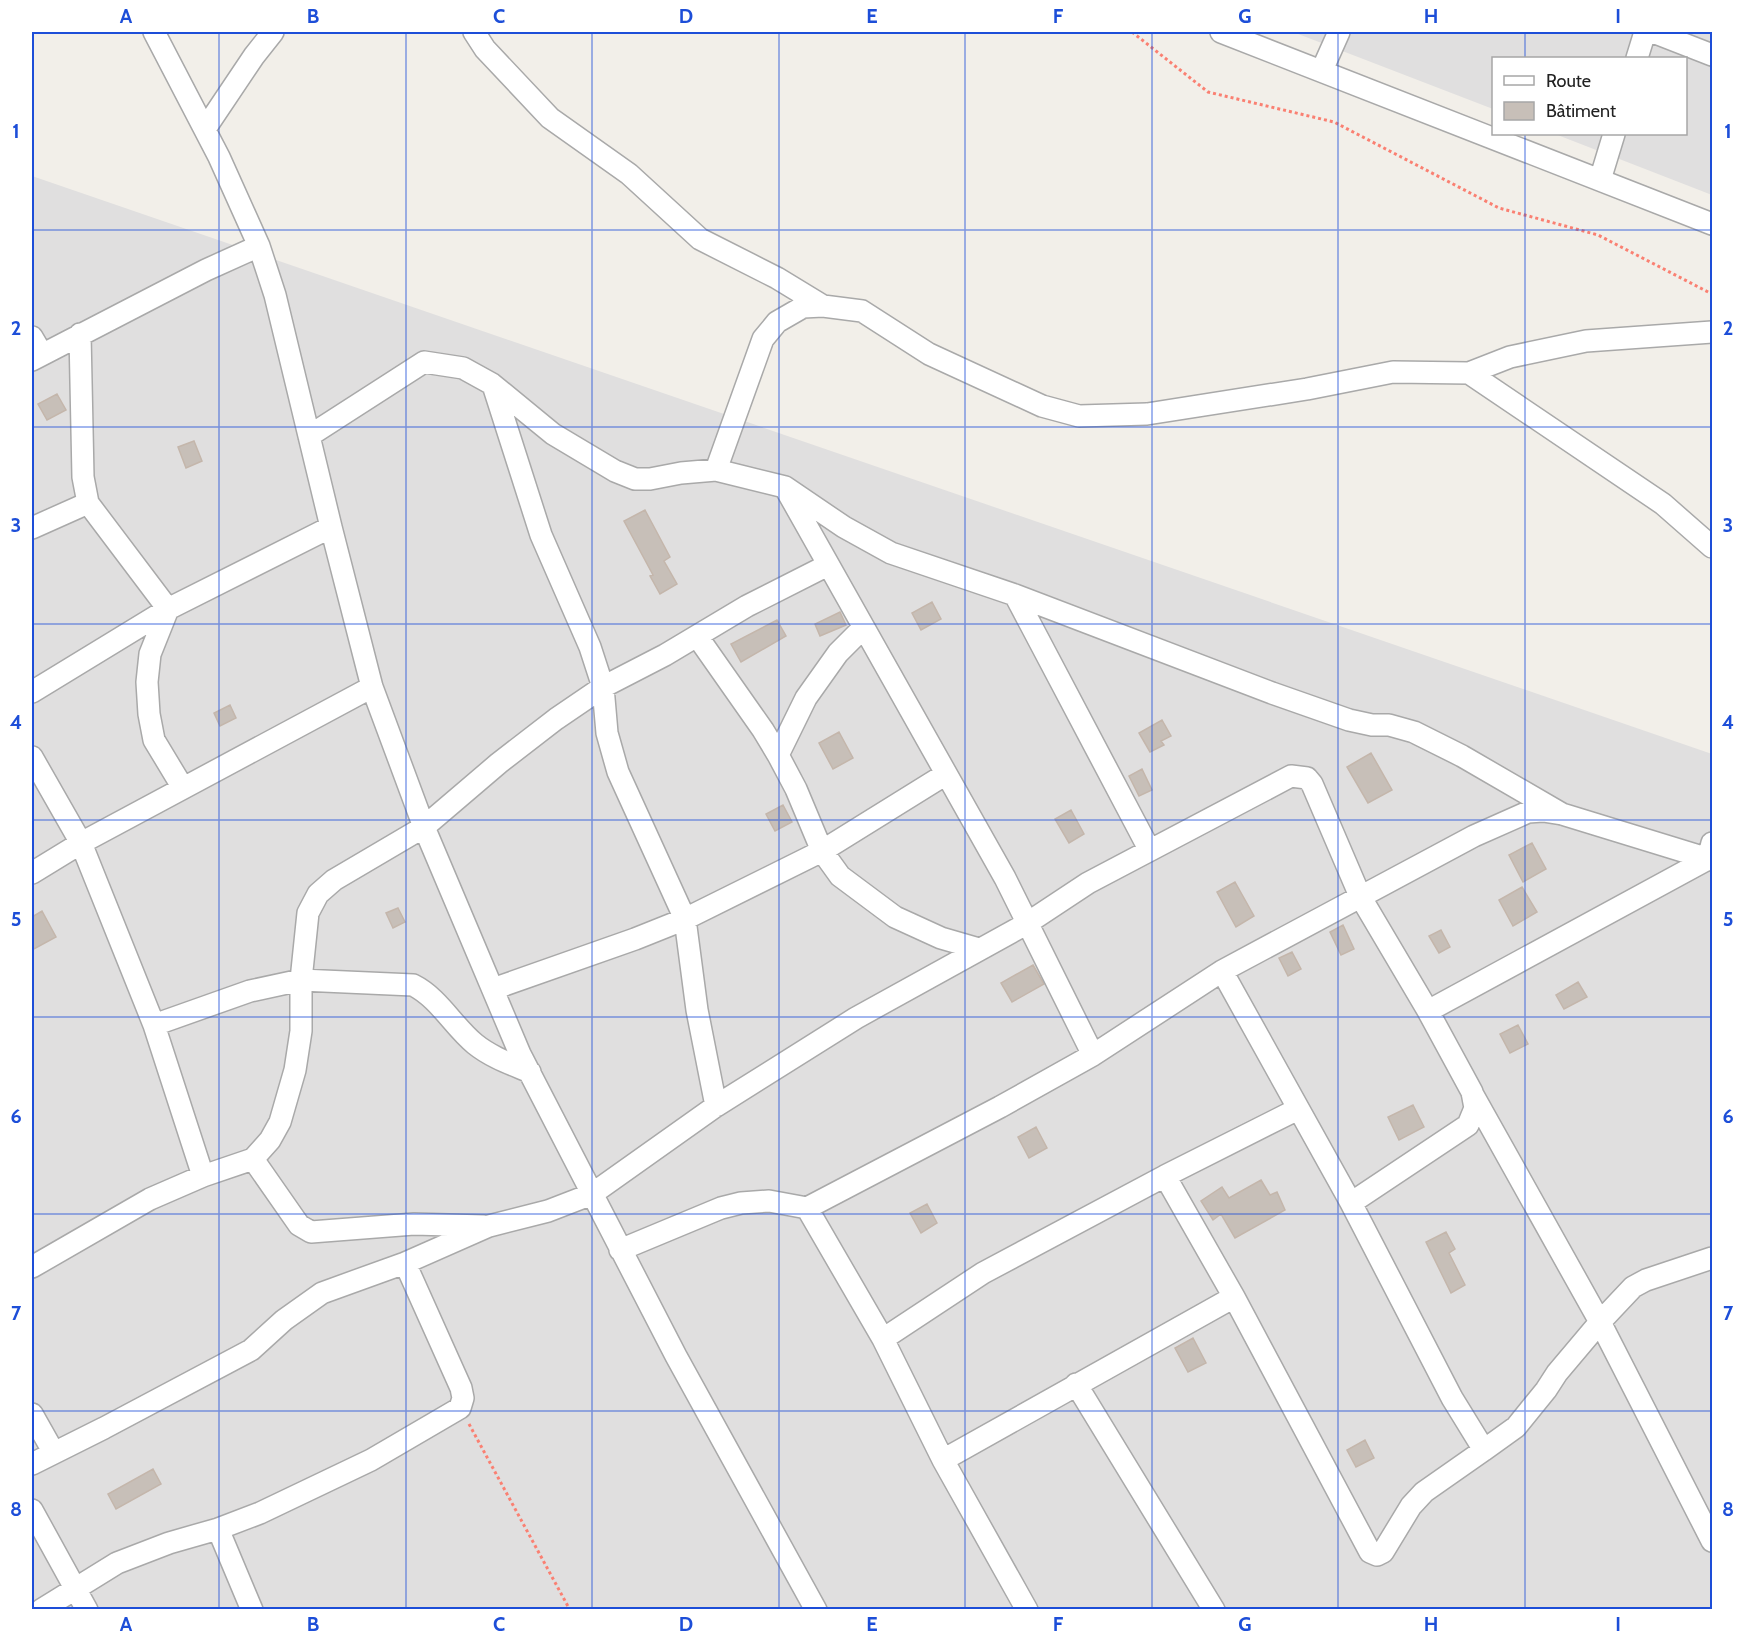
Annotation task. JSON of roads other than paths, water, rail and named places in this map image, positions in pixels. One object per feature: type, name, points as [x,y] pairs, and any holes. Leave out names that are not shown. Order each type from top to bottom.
[{"type":"street","points":[[154,32],[205,129],[259,246],[275,295],[372,687],[424,827],[530,1072],[676,1356],[816,1610]]},
{"type":"street","points":[[205,129],[273,32]]},
{"type":"street","points":[[474,32],[485,49],[550,118],[629,174],[700,239],[777,278],[823,306]]},
{"type":"street","points":[[1221,32],[1713,224]]},
{"type":"street","points":[[1322,70],[1339,32]]},
{"type":"street","points":[[1637,57],[1645,32]]},
{"type":"street","points":[[1653,32],[1713,55]]},
{"type":"street","points":[[1600,180],[1614,135]]},
{"type":"street","points":[[35,350],[80,334],[206,270],[259,246]]},
{"type":"street","points":[[716,470],[763,339],[777,322],[803,308],[823,306],[862,311],[929,354],[1042,406],[1079,416],[1147,414],[1307,389],[1394,372],[1469,373],[1510,357],[1586,341],[1713,332]]},
{"type":"street","points":[[80,334],[84,477],[88,503],[168,609]]},
{"type":"street","points":[[309,436],[424,362],[463,368],[492,384],[553,434],[615,471],[634,479],[716,470],[785,487],[844,528],[891,553],[1015,595],[1349,720],[1372,725],[1389,725],[1414,732],[1462,756],[1562,814]]},
{"type":"street","points":[[1469,373],[1664,504],[1713,547]]},
{"type":"street","points":[[492,384],[541,535],[590,647],[603,687],[607,733],[618,772],[685,919],[697,1010],[716,1106]]},
{"type":"street","points":[[785,487],[1005,878],[1093,1055]]},
{"type":"street","points":[[32,528],[88,503]]},
{"type":"street","points":[[32,692],[168,609],[331,527]]},
{"type":"street","points":[[32,1267],[150,1199],[203,1176],[253,1159],[270,1140],[280,1122],[295,1070],[301,1031],[301,980],[308,913],[318,894],[334,880],[424,827],[507,757],[556,719],[603,687],[665,655],[747,606],[828,565]]},
{"type":"street","points":[[1015,595],[1149,849]]},
{"type":"street","points":[[168,609],[150,654],[147,682],[154,740],[183,788]]},
{"type":"street","points":[[778,755],[806,698],[838,653],[863,628]]},
{"type":"street","points":[[697,636],[778,755],[796,789],[822,851],[840,876],[895,917],[941,938],[980,949]]},
{"type":"street","points":[[32,873],[81,843],[372,687]]},
{"type":"street","points":[[32,757],[81,843],[154,1025],[203,1176]]},
{"type":"street","points":[[493,989],[685,919],[822,851],[946,774]]},
{"type":"street","points":[[32,1464],[251,1350],[284,1320],[322,1293],[405,1263],[489,1226],[548,1211],[592,1194],[716,1106],[856,1018],[1026,924],[1088,883],[1149,849],[1280,781],[1291,776],[1300,776],[1307,778],[1312,784],[1360,896],[1428,1011],[1600,1322],[1713,1541]]},
{"type":"street","points":[[620,1250],[721,1208],[741,1203],[769,1201],[807,1209],[1093,1055],[1222,971],[1360,896],[1516,816],[1543,811],[1562,814],[1711,854]]},
{"type":"street","points":[[1428,1011],[1711,854]]},
{"type":"street","points":[[1222,971],[1351,1203],[1452,1398],[1484,1450]]},
{"type":"street","points":[[154,1025],[250,991],[301,980],[413,985],[426,991],[475,1044],[497,1058],[530,1072]]},
{"type":"street","points":[[1351,1203],[1468,1125],[1475,1108],[1472,1092]]},
{"type":"street","points":[[883,1339],[983,1273],[1164,1176],[1298,1109]]},
{"type":"street","points":[[253,1159],[299,1225],[311,1232],[414,1224],[489,1226]]},
{"type":"street","points":[[1164,1176],[1234,1297],[1370,1552],[1377,1555],[1383,1552],[1411,1506],[1424,1492],[1516,1427],[1557,1373],[1633,1287],[1646,1280],[1713,1258]]},
{"type":"street","points":[[807,1209],[883,1339],[943,1460],[1027,1610]]},
{"type":"street","points":[[41,1610],[117,1563],[260,1513],[371,1460],[460,1408],[463,1398],[461,1388],[405,1263]]},
{"type":"street","points":[[943,1460],[1234,1297]]},
{"type":"street","points":[[1076,1384],[1214,1610]]},
{"type":"street","points":[[32,1414],[54,1453]]},
{"type":"street","points":[[32,1510],[87,1610]]},
{"type":"street","points":[[218,1529],[252,1610]]}]
